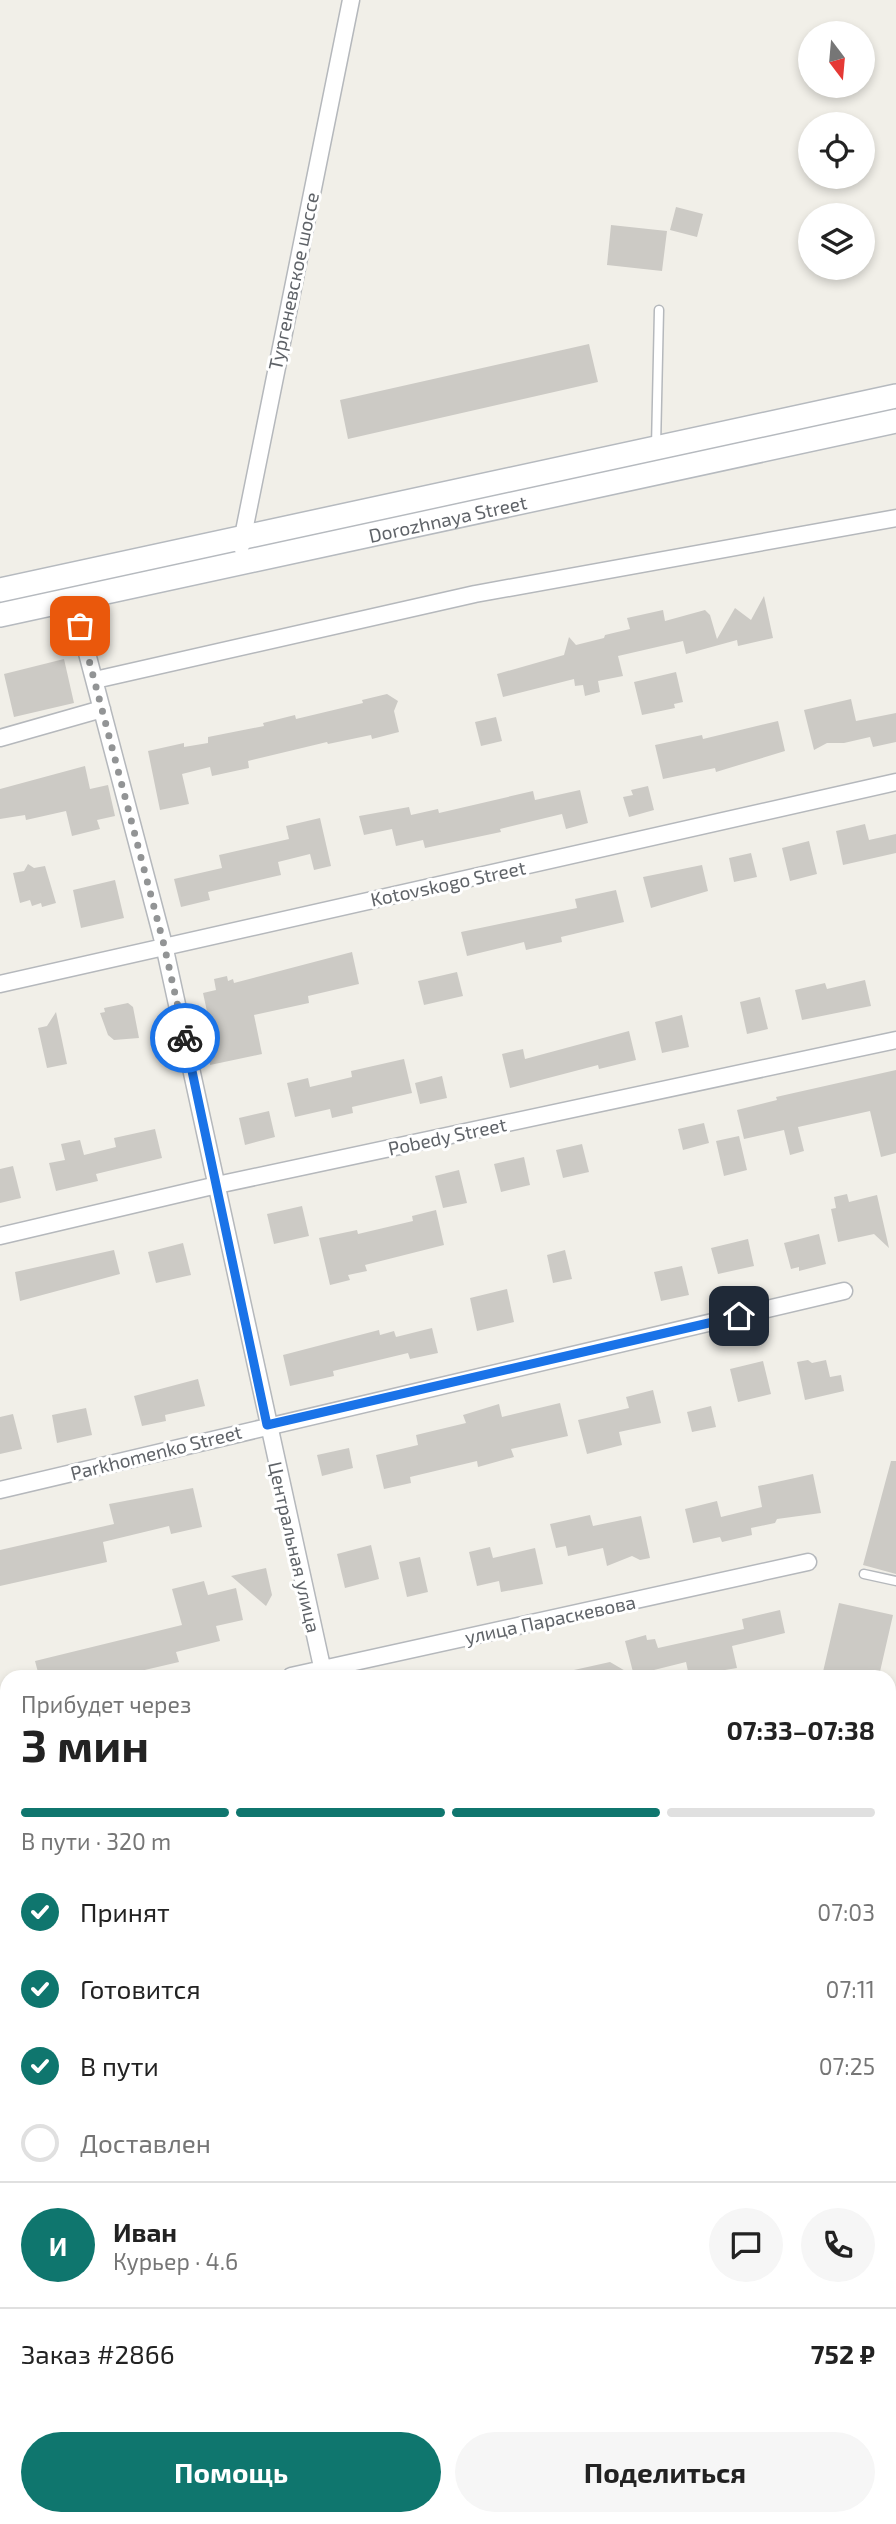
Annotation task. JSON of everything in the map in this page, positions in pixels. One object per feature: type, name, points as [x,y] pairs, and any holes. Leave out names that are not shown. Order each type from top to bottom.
[{"type":"main road","name":"Dorozhnaya Street","points":[[0,615],[73,600],[241,550],[656,450],[896,397]]},
{"type":"main road","name":"Dorozhnaya Street","points":[[0,590],[241,550],[896,421]]},
{"type":"street","name":"Тургеневское шоссе","points":[[241,550],[351,0]]},
{"type":"street","points":[[95,680],[475,594],[896,518]]},
{"type":"street","name":"Центральная улица","points":[[73,600],[164,945],[322,1670]]},
{"type":"street","points":[[0,738],[102,709]]},
{"type":"street","name":"Kotovskogo Street","points":[[0,984],[896,782]]},
{"type":"street","name":"Pobedy Street","points":[[0,1236],[217,1185],[896,1040]]},
{"type":"street","name":"Parkhomenko Street","points":[[0,1490],[844,1291]]},
{"type":"street","name":"улица Параскевова","points":[[336,1670],[808,1562]]},
{"type":"lane","points":[[656,450],[659,310]]},
{"type":"lane","points":[[864,1574],[896,1581]]},
{"type":"building","points":[[676,207],[703,214],[697,237],[670,230]]},
{"type":"building","points":[[611,225],[667,231],[662,271],[607,265]]},
{"type":"building","points":[[589,344],[598,382],[348,439],[340,400]]},
{"type":"building","points":[[764,596],[773,638],[738,646],[737,640],[686,654],[683,641],[618,656],[623,676],[598,681],[600,692],[585,696],[583,685],[575,686],[574,679],[503,697],[497,674],[564,655],[569,637],[576,645],[630,629],[627,618],[663,610],[665,621],[705,610],[710,615],[717,639],[735,608],[751,620]]},
{"type":"building","points":[[64,659],[74,703],[14,717],[4,674]]},
{"type":"building","points":[[676,672],[683,702],[674,704],[675,708],[642,715],[634,682]]},
{"type":"building","points":[[387,694],[398,701],[394,711],[399,732],[372,739],[371,735],[328,744],[327,742],[248,761],[249,768],[212,776],[210,767],[182,774],[189,804],[160,810],[148,751],[184,743],[184,747],[208,743],[208,737],[264,726],[263,723],[295,715],[296,719],[363,703],[362,700]]},
{"type":"building","points":[[851,699],[856,721],[896,713],[896,742],[873,747],[870,737],[844,743],[827,743],[814,750],[804,710]]},
{"type":"building","points":[[496,717],[502,741],[481,746],[475,722]]},
{"type":"building","points":[[778,721],[785,751],[716,772],[715,768],[663,779],[655,745],[702,735],[703,739]]},
{"type":"building","points":[[85,766],[90,789],[108,785],[115,816],[97,820],[100,829],[72,836],[66,811],[26,820],[25,815],[0,819],[0,789]]},
{"type":"building","points":[[648,786],[654,810],[629,817],[623,797],[633,795],[631,790]]},
{"type":"building","points":[[580,790],[588,823],[566,829],[562,814],[500,829],[501,832],[425,848],[423,840],[396,846],[392,829],[364,835],[359,816],[409,807],[411,815],[438,809],[439,813],[533,791],[535,800]]},
{"type":"building","points":[[320,818],[331,866],[314,870],[310,854],[278,862],[281,875],[208,892],[210,900],[181,907],[174,879],[222,868],[219,855],[289,839],[286,826]]},
{"type":"building","points":[[865,824],[869,840],[896,834],[896,853],[843,865],[836,831]]},
{"type":"building","points":[[809,841],[817,874],[790,881],[782,848]]},
{"type":"building","points":[[751,853],[757,877],[734,882],[729,858]]},
{"type":"building","points":[[28,864],[34,868],[45,866],[56,903],[42,907],[41,903],[32,906],[30,900],[20,903],[13,873],[24,871]]},
{"type":"building","points":[[702,865],[708,891],[651,908],[643,877]]},
{"type":"building","points":[[115,880],[124,918],[81,928],[73,890]]},
{"type":"building","points":[[616,890],[624,922],[561,937],[562,942],[526,950],[524,942],[467,956],[461,932],[577,908],[575,899]]},
{"type":"building","points":[[352,952],[359,984],[308,996],[309,1003],[254,1015],[262,1054],[210,1065],[207,1046],[218,1044],[212,1015],[208,1016],[203,993],[216,990],[214,979],[227,976],[228,981],[233,979],[234,983]]},
{"type":"building","points":[[457,972],[463,996],[424,1005],[418,981]]},
{"type":"building","points":[[865,980],[871,1006],[802,1020],[795,990],[825,983],[827,989]]},
{"type":"building","points":[[760,997],[768,1029],[747,1034],[740,1002]]},
{"type":"building","points":[[128,1003],[133,1007],[139,1038],[114,1040],[108,1035],[100,1013],[105,1012],[104,1008]]},
{"type":"building","points":[[56,1012],[67,1064],[47,1068],[38,1028],[47,1026]]},
{"type":"building","points":[[682,1015],[689,1047],[662,1053],[655,1022]]},
{"type":"building","points":[[629,1031],[636,1060],[599,1069],[598,1065],[510,1088],[502,1054],[523,1049],[525,1059]]},
{"type":"building","points":[[404,1059],[412,1093],[352,1107],[353,1113],[332,1118],[330,1109],[295,1117],[287,1083],[308,1078],[310,1087],[352,1077],[351,1071]]},
{"type":"building","points":[[896,1070],[896,1153],[881,1157],[870,1111],[798,1127],[804,1151],[790,1155],[784,1130],[744,1139],[737,1110],[777,1100],[776,1097]]},
{"type":"building","points":[[442,1076],[447,1098],[420,1104],[415,1083]]},
{"type":"building","points":[[269,1111],[275,1137],[245,1145],[239,1118]]},
{"type":"building","points":[[704,1123],[709,1143],[683,1150],[678,1129]]},
{"type":"building","points":[[155,1129],[162,1158],[96,1174],[98,1181],[56,1191],[49,1163],[65,1160],[61,1144],[80,1140],[84,1155],[116,1147],[114,1138]]},
{"type":"building","points":[[739,1136],[747,1170],[724,1176],[716,1141]]},
{"type":"building","points":[[582,1144],[589,1172],[563,1178],[556,1150]]},
{"type":"building","points":[[524,1157],[530,1185],[501,1192],[494,1164]]},
{"type":"building","points":[[13,1166],[21,1198],[0,1203],[0,1169]]},
{"type":"building","points":[[459,1170],[467,1203],[443,1208],[435,1176]]},
{"type":"building","points":[[847,1194],[849,1202],[877,1195],[889,1248],[874,1234],[838,1242],[831,1209],[836,1208],[834,1197]]},
{"type":"building","points":[[302,1206],[309,1236],[274,1244],[267,1214]]},
{"type":"building","points":[[436,1210],[444,1245],[365,1265],[367,1271],[348,1275],[350,1280],[330,1285],[319,1238],[357,1230],[358,1234],[413,1221],[412,1216]]},
{"type":"building","points":[[819,1234],[826,1264],[799,1271],[799,1267],[791,1269],[784,1243]]},
{"type":"building","points":[[748,1239],[754,1266],[718,1274],[711,1248]]},
{"type":"building","points":[[183,1243],[191,1275],[156,1283],[148,1252]]},
{"type":"building","points":[[114,1250],[120,1274],[20,1301],[15,1272]]},
{"type":"building","points":[[565,1250],[572,1279],[553,1283],[547,1255]]},
{"type":"building","points":[[682,1266],[689,1295],[661,1301],[654,1272]]},
{"type":"building","points":[[507,1289],[514,1322],[477,1331],[470,1298]]},
{"type":"building","points":[[432,1328],[438,1353],[410,1359],[408,1353],[333,1371],[334,1376],[290,1386],[283,1355],[379,1330],[380,1335],[394,1331],[396,1337]]},
{"type":"building","points":[[808,1360],[812,1363],[826,1360],[830,1377],[841,1375],[844,1391],[805,1400],[797,1362]]},
{"type":"building","points":[[763,1361],[771,1394],[738,1402],[730,1369]]},
{"type":"building","points":[[198,1379],[205,1406],[165,1415],[166,1421],[142,1426],[134,1396]]},
{"type":"building","points":[[653,1390],[661,1423],[619,1432],[622,1445],[587,1454],[578,1420],[629,1408],[626,1397]]},
{"type":"building","points":[[560,1403],[568,1436],[511,1449],[514,1457],[478,1467],[477,1461],[410,1477],[411,1483],[384,1489],[376,1455],[418,1445],[416,1435],[466,1423],[463,1415],[499,1404],[502,1417]]},
{"type":"building","points":[[711,1406],[716,1427],[692,1432],[687,1412]]},
{"type":"building","points":[[86,1408],[92,1435],[57,1443],[52,1415]]},
{"type":"building","points":[[13,1414],[22,1449],[0,1454],[0,1417]]},
{"type":"building","points":[[349,1448],[353,1468],[322,1476],[317,1455]]},
{"type":"building","points":[[891,1461],[896,1461],[896,1574],[863,1565]]},
{"type":"building","points":[[813,1474],[821,1513],[777,1519],[775,1523],[751,1528],[752,1535],[722,1542],[720,1537],[693,1543],[685,1509],[717,1501],[721,1517],[762,1507],[758,1486]]},
{"type":"building","points":[[193,1488],[202,1527],[171,1534],[169,1526],[103,1542],[107,1562],[0,1586],[0,1550],[114,1524],[109,1504]]},
{"type":"building","points":[[590,1515],[593,1526],[641,1516],[650,1558],[640,1560],[632,1556],[607,1566],[603,1548],[568,1556],[566,1546],[556,1548],[550,1524]]},
{"type":"building","points":[[371,1545],[379,1579],[345,1588],[337,1554]]},
{"type":"building","points":[[490,1547],[493,1558],[535,1548],[543,1584],[501,1592],[499,1581],[477,1586],[469,1552]]},
{"type":"building","points":[[420,1557],[428,1592],[407,1597],[399,1562]]},
{"type":"building","points":[[266,1568],[272,1595],[266,1606],[231,1576]]},
{"type":"building","points":[[204,1581],[208,1595],[236,1588],[243,1620],[216,1626],[220,1641],[176,1652],[179,1662],[145,1670],[37,1670],[35,1661],[182,1625],[172,1589]]},
{"type":"building","points":[[839,1603],[893,1615],[880,1670],[823,1670]]},
{"type":"building","points":[[780,1610],[785,1633],[732,1646],[737,1668],[688,1670],[686,1662],[654,1670],[632,1670],[625,1641],[646,1635],[647,1640],[655,1639],[658,1648],[744,1629],[742,1619]]},
{"type":"building","points":[[610,1662],[624,1670],[574,1670]]},
{"type":"way so far","points":[[80,626],[164,945],[185,1038]]},
{"type":"route","points":[[185,1038],[267,1425],[739,1316]]}]
